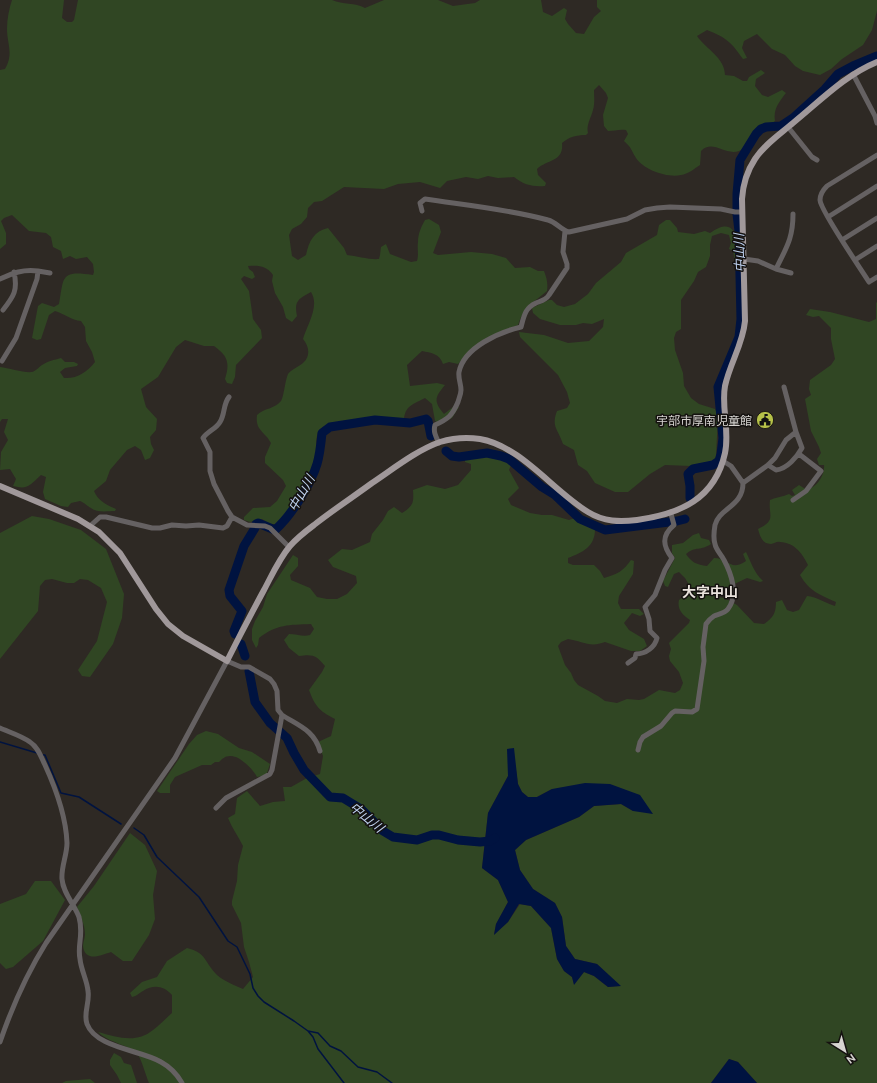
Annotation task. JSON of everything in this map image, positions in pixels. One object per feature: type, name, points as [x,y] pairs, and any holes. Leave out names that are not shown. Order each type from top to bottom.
[{"type":"main road","points":[[0,486],[78,519],[106,538],[120,553],[156,609],[168,624],[183,636],[227,661],[271,576],[289,547],[319,521],[357,494],[407,460],[439,443],[456,439],[480,439],[497,444],[516,456],[586,512],[602,519],[610,521],[623,521],[653,518],[671,514],[687,506],[706,491],[715,479],[726,451],[727,437],[724,403],[725,387],[730,369],[744,335],[745,321],[744,259],[738,212],[750,167],[764,148],[852,74],[877,62]]},
{"type":"street","points":[[852,74],[876,116],[877,123]]},
{"type":"street","points":[[788,127],[812,157],[817,160]]},
{"type":"street","points":[[877,154],[827,186],[822,191],[820,196],[821,204],[828,217],[869,282],[877,277]]},
{"type":"street","points":[[828,217],[877,186]]},
{"type":"street","points":[[422,211],[420,203],[425,199],[433,200],[542,218],[557,224],[565,231],[574,232],[627,219],[645,210],[657,208],[670,207],[738,212]]},
{"type":"street","points":[[776,269],[791,239],[793,214]]},
{"type":"street","points":[[842,240],[877,218]]},
{"type":"street","points":[[439,443],[434,428],[454,413],[461,391],[459,376],[464,361],[484,342],[496,335],[521,326],[526,311],[530,306],[547,298],[567,268],[563,252],[565,231]]},
{"type":"street","points":[[855,260],[877,246]]},
{"type":"street","points":[[744,259],[758,261],[776,269],[791,273]]},
{"type":"street","points":[[0,279],[14,272],[29,270],[50,273]]},
{"type":"street","points":[[2,361],[16,338],[38,271]]},
{"type":"street","points":[[3,310],[14,297],[16,288],[14,272]]},
{"type":"street","points":[[768,465],[776,470],[786,467],[799,454],[802,448],[796,432],[784,386]]},
{"type":"street","points":[[229,397],[221,422],[204,438],[210,452],[210,470],[214,484],[232,517],[248,525],[265,526],[270,528],[289,547]]},
{"type":"street","points":[[638,750],[643,737],[661,726],[672,713],[675,711],[692,712],[697,709],[704,661],[703,647],[706,624],[715,616],[725,612],[728,609],[732,599],[732,578],[715,544],[715,523],[719,516],[729,509],[741,493],[743,483],[768,465],[775,458],[786,440],[796,432]]},
{"type":"street","points":[[793,500],[806,491],[821,471],[799,454]]},
{"type":"street","points":[[723,461],[731,466],[743,483]]},
{"type":"street","points":[[628,663],[635,658],[636,654],[646,652],[657,641],[657,638],[650,630],[649,619],[645,608],[655,595],[665,570],[672,558],[665,548],[667,532],[674,525],[671,514]]},
{"type":"street","points":[[90,526],[100,517],[106,517],[152,528],[172,525],[199,525],[223,528],[227,526],[232,517]]},
{"type":"street","points":[[0,1042],[15,1000],[46,943],[175,758],[227,661],[241,667],[249,667],[270,679],[274,684],[278,710],[282,715],[308,730],[318,745],[320,752]]},
{"type":"street","points":[[216,808],[226,798],[270,774],[282,715]]},
{"type":"street","points":[[0,728],[30,742],[37,749],[56,788],[64,819],[67,844],[62,878],[64,888],[78,916],[81,927],[80,960],[87,982],[89,998],[85,1018],[87,1025],[99,1037],[109,1043],[160,1061],[176,1074],[182,1083]]},
{"type":"green space","points":[[12,0],[64,0],[62,18],[67,22],[72,22],[74,20],[78,0],[332,0],[365,8],[384,0],[438,0],[453,6],[475,3],[480,0],[541,0],[543,12],[552,16],[564,8],[567,10],[565,19],[568,24],[576,33],[584,34],[594,17],[601,11],[597,7],[597,0],[877,0],[877,11],[872,30],[863,45],[842,59],[831,69],[820,75],[803,71],[795,66],[785,55],[772,49],[757,34],[744,41],[742,48],[747,58],[743,59],[732,44],[724,38],[707,30],[697,36],[719,59],[725,75],[734,76],[743,81],[747,81],[749,77],[761,70],[765,73],[756,79],[755,86],[762,95],[768,97],[782,90],[786,93],[776,109],[775,121],[754,132],[741,150],[734,152],[715,147],[706,148],[701,151],[700,165],[684,174],[675,176],[663,174],[644,166],[636,158],[630,147],[624,141],[628,134],[626,130],[608,131],[604,126],[603,115],[608,98],[606,93],[599,85],[594,90],[594,105],[588,124],[588,133],[586,135],[579,135],[567,139],[562,143],[562,149],[558,157],[537,169],[538,175],[546,183],[545,186],[529,185],[514,177],[498,178],[488,176],[478,179],[466,177],[447,181],[440,188],[420,182],[398,184],[384,189],[344,187],[322,201],[314,202],[308,208],[307,217],[301,224],[292,229],[289,235],[292,256],[298,260],[306,255],[313,237],[323,229],[328,228],[344,248],[347,255],[379,259],[381,247],[386,244],[390,254],[411,262],[417,261],[419,233],[425,220],[429,219],[439,225],[441,232],[433,253],[438,255],[471,252],[492,254],[506,258],[515,268],[530,267],[538,271],[544,271],[547,281],[547,291],[526,309],[518,325],[486,341],[471,351],[458,364],[449,362],[443,364],[437,356],[432,353],[422,351],[407,365],[410,386],[437,383],[445,385],[437,396],[437,402],[444,414],[453,407],[459,407],[452,418],[441,424],[435,421],[432,404],[425,398],[409,408],[404,418],[352,420],[336,422],[321,428],[317,437],[315,460],[303,489],[277,524],[270,524],[262,519],[250,522],[244,520],[244,517],[253,508],[270,507],[277,501],[286,486],[283,480],[265,463],[265,457],[271,443],[259,428],[257,415],[279,404],[283,396],[288,374],[306,360],[308,348],[303,339],[312,316],[314,303],[311,292],[298,301],[296,307],[297,316],[292,322],[286,318],[283,307],[275,293],[272,281],[273,275],[265,268],[259,266],[248,266],[255,277],[252,279],[244,276],[241,279],[249,291],[253,319],[261,330],[262,338],[236,365],[235,377],[232,384],[227,383],[225,379],[227,360],[219,350],[214,346],[204,346],[185,340],[176,347],[158,377],[141,389],[146,407],[157,419],[156,430],[150,437],[154,450],[150,458],[145,460],[141,450],[135,446],[127,450],[110,470],[106,481],[94,491],[100,500],[116,509],[115,511],[96,511],[80,501],[71,503],[68,507],[61,506],[45,499],[43,492],[46,477],[41,475],[28,486],[18,487],[13,486],[16,479],[10,469],[0,470],[1,452],[8,440],[4,432],[8,419],[2,419],[0,422],[0,367],[32,372],[47,362],[61,358],[65,362],[74,362],[78,364],[77,366],[65,368],[60,372],[64,378],[69,378],[81,374],[89,369],[95,362],[86,341],[85,327],[81,321],[59,312],[55,311],[49,315],[41,339],[37,340],[32,338],[38,306],[42,303],[54,307],[59,304],[63,282],[66,278],[69,275],[74,274],[93,275],[93,264],[87,257],[76,259],[70,256],[63,259],[61,251],[53,247],[51,237],[46,233],[29,231],[12,215],[1,221],[6,233],[6,244],[0,249],[0,70],[5,69],[8,64],[10,54],[7,25]]},
{"type":"green space","points":[[666,220],[670,220],[677,228],[678,232],[694,234],[705,231],[710,233],[719,228],[726,227],[731,229],[736,240],[738,263],[735,262],[733,251],[729,249],[731,243],[729,235],[721,233],[712,236],[710,256],[706,267],[698,272],[694,281],[681,300],[681,329],[676,332],[674,338],[675,350],[683,373],[684,386],[691,398],[699,404],[715,409],[718,415],[716,457],[711,463],[691,466],[665,465],[650,474],[628,492],[615,492],[595,483],[587,471],[578,465],[574,450],[563,444],[555,425],[555,416],[557,411],[567,408],[570,403],[567,392],[558,375],[520,337],[519,332],[544,335],[568,343],[589,341],[603,327],[604,319],[592,324],[583,323],[576,325],[560,325],[540,319],[533,313],[532,308],[549,300],[552,300],[557,305],[564,307],[575,304],[588,294],[596,283],[621,262],[626,253],[657,235],[659,225]]},
{"type":"green space","points":[[877,302],[877,1083],[757,1083],[738,1062],[729,1059],[711,1083],[149,1083],[137,1053],[108,1039],[98,1032],[126,1038],[140,1037],[153,1030],[172,1013],[172,995],[162,988],[151,987],[132,997],[130,993],[142,982],[157,977],[167,961],[187,948],[202,955],[217,975],[229,983],[243,989],[253,977],[244,947],[241,923],[232,905],[237,881],[238,865],[243,846],[228,818],[235,814],[237,798],[247,791],[260,806],[273,802],[285,801],[283,787],[291,787],[307,778],[320,774],[323,756],[318,742],[331,736],[335,719],[318,708],[309,690],[325,666],[314,656],[299,656],[289,648],[284,640],[289,634],[305,636],[310,635],[314,629],[311,624],[290,625],[272,630],[259,638],[256,648],[252,640],[252,629],[263,607],[267,594],[293,555],[298,558],[298,566],[290,575],[291,580],[310,588],[317,597],[337,599],[347,594],[357,583],[356,576],[333,567],[328,560],[342,549],[352,550],[370,542],[372,534],[388,511],[394,507],[402,513],[411,506],[413,501],[413,490],[427,485],[445,489],[458,485],[471,470],[471,464],[465,462],[465,459],[494,457],[511,465],[509,470],[519,488],[508,499],[511,505],[530,513],[552,515],[569,520],[575,518],[582,524],[595,529],[593,540],[590,545],[583,551],[568,558],[568,563],[573,565],[594,565],[604,578],[620,572],[631,560],[634,561],[633,574],[619,596],[618,603],[621,609],[639,609],[644,614],[640,616],[632,613],[624,623],[629,630],[644,639],[647,646],[640,651],[631,651],[605,642],[600,644],[590,644],[568,639],[561,642],[558,646],[565,665],[574,680],[578,685],[605,701],[617,703],[627,699],[644,699],[659,690],[675,693],[680,690],[683,683],[679,672],[670,661],[669,656],[671,649],[669,643],[689,623],[690,620],[682,614],[679,609],[679,600],[685,596],[688,583],[685,578],[679,572],[674,574],[668,587],[665,586],[663,581],[675,558],[672,553],[672,545],[683,543],[693,535],[699,533],[701,538],[709,540],[711,544],[692,550],[686,554],[695,563],[707,566],[714,558],[723,560],[733,565],[741,564],[746,561],[743,554],[746,552],[755,571],[763,581],[760,582],[747,578],[728,587],[718,589],[715,592],[717,597],[725,598],[737,605],[754,623],[764,624],[767,622],[775,612],[776,602],[782,600],[787,610],[793,612],[799,610],[807,596],[835,606],[836,602],[815,592],[803,580],[800,575],[808,565],[797,549],[790,544],[785,543],[765,543],[758,529],[770,520],[770,500],[789,494],[792,496],[795,495],[792,490],[799,485],[807,490],[811,488],[820,480],[824,469],[824,465],[819,465],[817,459],[821,453],[811,431],[805,399],[811,395],[809,389],[810,380],[831,365],[835,359],[831,339],[831,328],[819,316],[813,317],[806,315],[810,309],[830,312],[869,322],[876,319]],"holes":[[[516,770],[518,784],[522,792],[528,797],[537,797],[552,789],[640,795],[633,811],[621,804],[594,806],[579,817],[526,840],[515,850],[520,870],[533,889],[555,903],[562,917],[566,946],[575,959],[597,964],[620,986],[608,987],[594,976],[584,972],[574,984],[572,977],[564,971],[557,959],[551,928],[531,906],[520,904],[508,922],[494,934],[496,924],[508,902],[498,880],[482,868],[488,813],[508,776]]]},
{"type":"green space","points":[[32,516],[49,519],[81,530],[106,549],[124,594],[122,618],[113,644],[90,677],[82,676],[78,670],[97,641],[107,602],[101,588],[88,580],[80,579],[74,583],[67,583],[52,579],[45,580],[40,586],[38,611],[0,659],[0,533]]},
{"type":"green space","points":[[206,731],[218,734],[239,748],[252,752],[270,764],[267,773],[257,777],[241,760],[234,756],[228,756],[219,762],[215,762],[211,765],[202,765],[175,777],[170,785],[170,793],[160,793],[157,791],[189,744],[197,735]]},
{"type":"green space","points":[[130,833],[145,845],[157,871],[153,895],[155,919],[149,935],[132,961],[123,961],[111,952],[99,956],[87,955],[83,946],[85,931],[77,907],[94,886]]},
{"type":"green space","points":[[35,881],[51,881],[65,900],[43,941],[13,967],[6,969],[0,963],[0,904],[26,894]]},
{"type":"green space","points":[[114,1053],[121,1057],[124,1063],[131,1065],[137,1083],[121,1083],[110,1065],[110,1060]]},
{"type":"green space","points":[[90,1079],[95,1083],[62,1083],[66,1081]]},
{"type":"water","points":[[514,748],[518,784],[522,792],[528,797],[537,797],[552,789],[585,783],[610,784],[640,795],[653,814],[633,811],[621,804],[594,806],[579,817],[526,840],[515,850],[520,870],[533,889],[555,903],[562,917],[566,946],[575,959],[597,964],[621,986],[608,987],[594,976],[584,972],[574,985],[572,977],[564,971],[557,959],[551,928],[531,906],[519,904],[508,922],[494,935],[496,924],[508,902],[498,880],[482,868],[488,813],[508,776],[507,749]]},
{"type":"water","points":[[729,1059],[738,1062],[757,1083],[711,1083]]},
{"type":"waterway","name":"中山川","points":[[690,498],[688,474],[693,469],[713,465],[719,461],[723,438],[718,387],[739,337],[741,319],[737,194],[740,160],[756,134],[761,129],[766,127],[781,126],[793,118],[825,89],[838,74],[877,56]]},
{"type":"waterway","name":"中山川","points":[[235,634],[234,631],[242,611],[230,596],[229,590],[244,546],[256,524],[258,523],[275,530],[294,508],[310,481],[317,464],[322,433],[330,427],[375,420],[410,423],[426,419],[428,421],[431,436]]},
{"type":"waterway","name":"中山川","points":[[446,451],[452,456],[459,457],[487,453],[509,459],[542,487],[555,495],[580,519],[605,530],[685,519]]},
{"type":"waterway","name":"中山川","points":[[241,644],[245,656]]},
{"type":"waterway","name":"中山川","points":[[249,671],[255,702],[270,723],[287,738],[304,770],[330,797],[343,798],[361,809],[383,831],[393,837],[417,840],[432,835],[439,835],[458,840],[480,842],[490,841],[495,838]]},
{"type":"waterway","points":[[0,742],[37,753]]},
{"type":"waterway","points":[[43,755],[45,755],[61,793],[79,797],[121,824]]},
{"type":"waterway","points":[[134,828],[144,835],[157,857],[199,897],[228,941],[237,947],[250,974],[253,988],[258,996],[264,1002],[308,1031],[313,1037],[318,1049],[344,1083]]},
{"type":"waterway","points":[[308,1031],[318,1033],[330,1046],[341,1051],[358,1067],[377,1072],[392,1083]]},
{"type":"place","name":"宇部市厚南児童館","points":[[765,420]]},
{"type":"district","name":"大字中山","points":[[710,592]]}]
